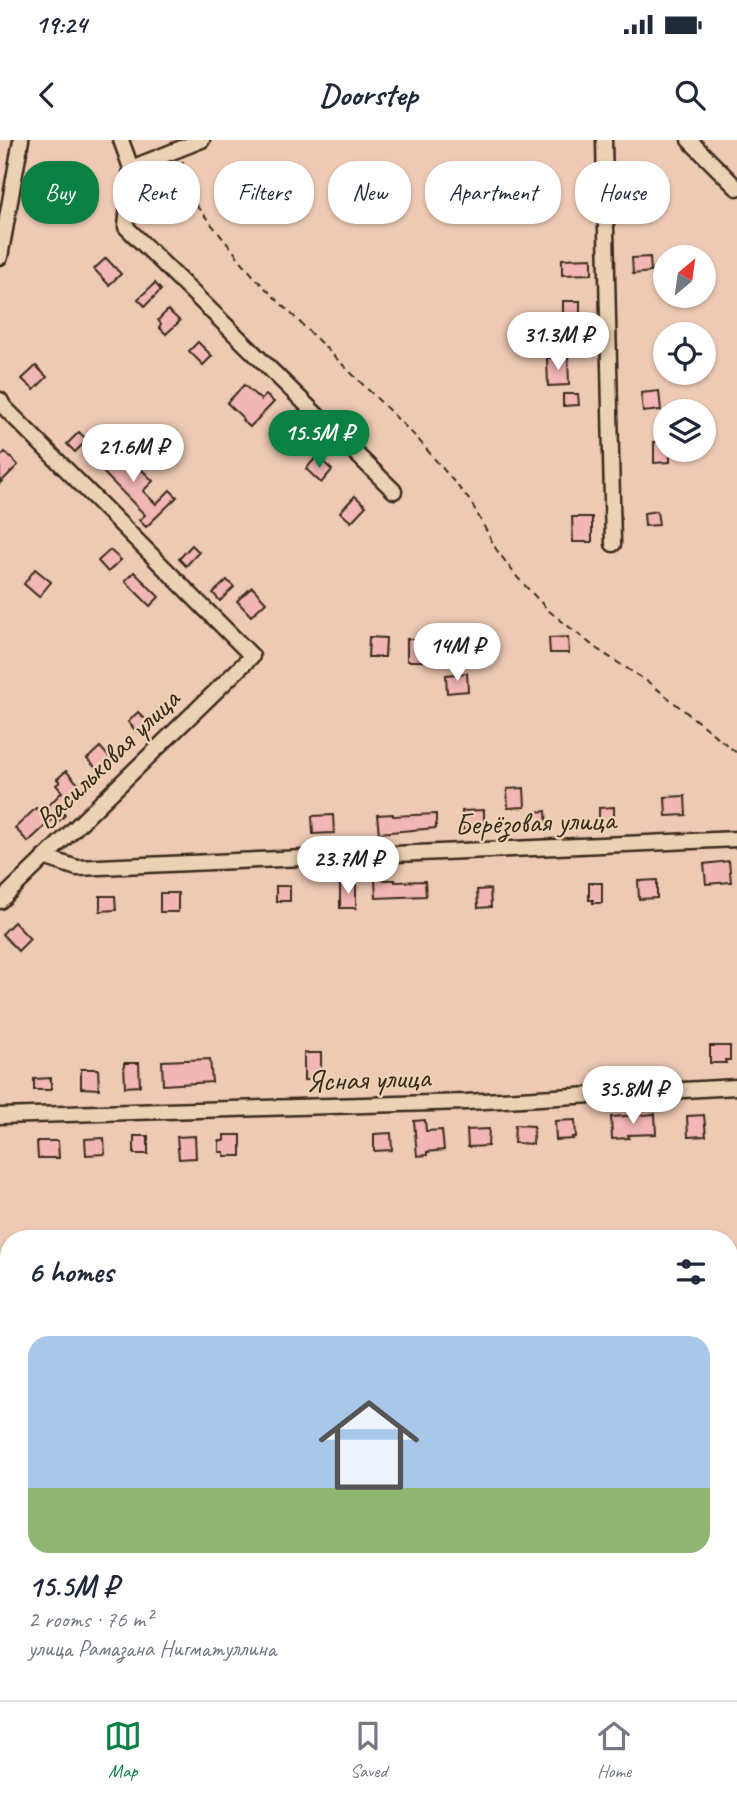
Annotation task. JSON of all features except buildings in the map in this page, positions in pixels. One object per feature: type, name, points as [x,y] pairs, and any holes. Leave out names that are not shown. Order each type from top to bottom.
[{"type":"street","points":[[0,257],[21,140]]},
{"type":"street","points":[[121,140],[129,161]]},
{"type":"street","points":[[147,161],[202,140]]},
{"type":"street","points":[[604,140],[613,544]]},
{"type":"street","points":[[689,140],[737,188]]},
{"type":"street","points":[[126,224],[126,227],[394,491]]},
{"type":"street","name":"Васильковая улица","points":[[0,400],[252,656],[0,901]]},
{"type":"street","name":"Берёзовая улица","points":[[44,857],[77,868],[737,839]]},
{"type":"street","name":"Ясная улица","points":[[0,1116],[466,1102],[737,1087]]},
{"type":"path","points":[[187,146],[180,173],[195,204],[256,278],[417,438],[471,502],[496,549],[517,577],[549,611],[597,649],[651,684],[737,753]]}]
